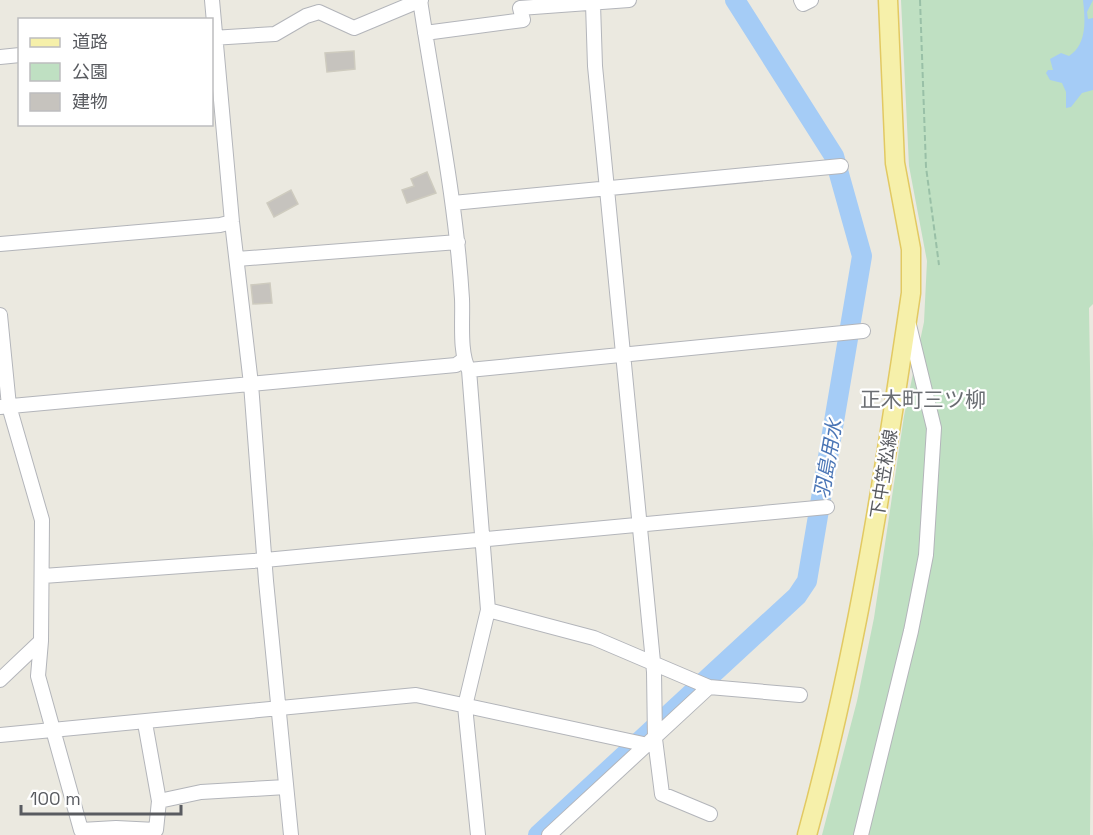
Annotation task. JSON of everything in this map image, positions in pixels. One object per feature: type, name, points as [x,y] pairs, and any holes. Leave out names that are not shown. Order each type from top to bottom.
[{"type":"main road","name":"下中笠松線","points":[[807,835],[847,676],[870,557],[911,293],[911,249],[895,163],[888,0]]},
{"type":"street","points":[[212,0],[212,18]]},
{"type":"street","points":[[291,835],[277,707],[251,384],[213,38],[274,34],[306,16],[319,12],[354,28],[420,0],[458,242],[466,365],[488,610],[465,706],[478,835]]},
{"type":"street","points":[[425,33],[523,20],[518,4],[593,4],[629,0]]},
{"type":"street","points":[[801,0],[803,4],[811,0]]},
{"type":"street","points":[[593,4],[595,66],[653,662],[654,719],[648,742],[662,794],[710,814]]},
{"type":"street","points":[[0,57],[18,56]]},
{"type":"street","points":[[453,203],[842,166]]},
{"type":"street","points":[[0,243],[220,225],[232,222]]},
{"type":"street","points":[[237,259],[458,242]]},
{"type":"street","points":[[0,315],[4,407],[42,520],[43,576],[38,676],[81,830],[116,828],[156,830],[159,801],[145,723]]},
{"type":"street","points":[[861,835],[911,631],[926,555],[934,428],[907,318]]},
{"type":"street","points":[[4,407],[456,364],[624,356],[863,331]]},
{"type":"street","points":[[43,576],[265,560],[827,507]]},
{"type":"street","points":[[488,610],[594,638],[709,687],[800,695]]},
{"type":"street","points":[[0,680],[41,641]]},
{"type":"street","points":[[549,835],[709,687]]},
{"type":"street","points":[[0,735],[145,723],[277,707],[324,706],[416,695],[648,742]]},
{"type":"street","points":[[159,801],[201,792],[286,787]]},
{"type":"path","points":[[920,0],[926,167],[939,266]]},
{"type":"green space","points":[[901,0],[1093,0],[1093,304],[1089,308],[1093,544],[1090,835],[822,835],[857,701],[874,618],[904,416],[924,322],[927,261],[909,166]]},
{"type":"water","points":[[1083,0],[1093,0],[1087,12],[1088,19],[1093,18],[1093,90],[1082,93],[1071,107],[1066,108],[1066,92],[1062,83],[1050,80],[1046,73],[1048,70],[1053,70],[1050,59],[1061,53],[1069,56],[1079,45],[1084,30]]},
{"type":"building","points":[[354,51],[355,69],[327,72],[325,53]]},
{"type":"building","points":[[427,172],[436,193],[407,203],[402,190],[414,186],[411,179]]},
{"type":"building","points":[[291,190],[298,204],[274,217],[267,203]]},
{"type":"building","points":[[270,283],[272,303],[253,304],[251,285]]},
{"type":"waterway","name":"羽島用水","points":[[538,835],[797,596],[807,581],[862,256],[834,156],[735,0]]},
{"type":"district","name":"正木町三ツ柳","points":[[923,400]]}]
